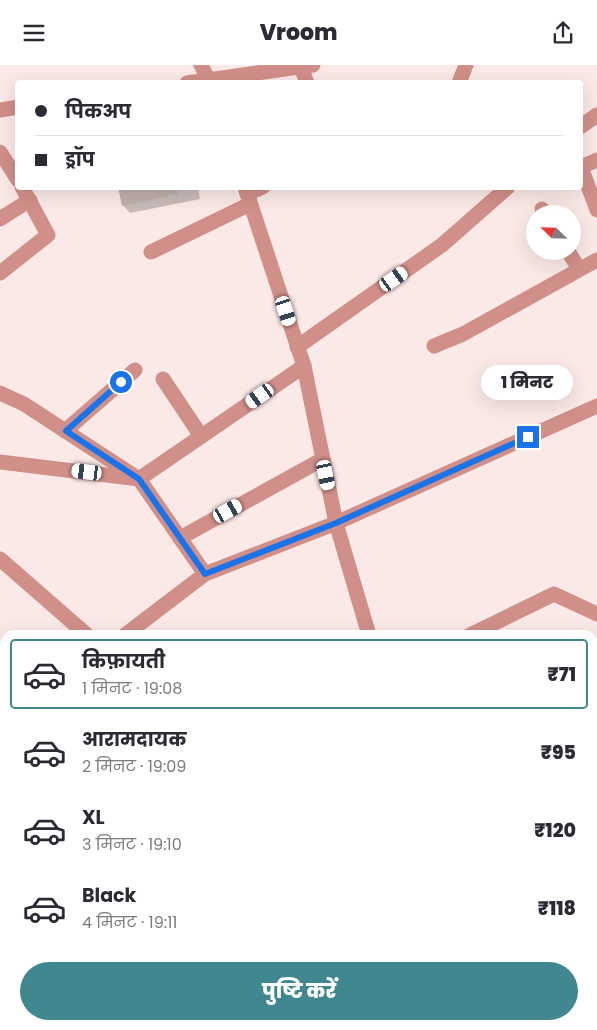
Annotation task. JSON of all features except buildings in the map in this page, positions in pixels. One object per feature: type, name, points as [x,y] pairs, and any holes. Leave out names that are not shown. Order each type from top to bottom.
[{"type":"street","points":[[201,65],[209,80]]},
{"type":"street","points":[[460,80],[466,65]]},
{"type":"street","points":[[216,80],[307,66],[307,80]]},
{"type":"street","points":[[0,110],[15,108]]},
{"type":"street","points":[[583,125],[597,115]]},
{"type":"street","points":[[0,152],[15,176]]},
{"type":"street","points":[[583,166],[597,160]]},
{"type":"street","points":[[583,172],[597,210]]},
{"type":"street","points":[[297,347],[442,245],[505,190]]},
{"type":"street","points":[[0,219],[26,194],[48,235],[0,273]]},
{"type":"street","points":[[151,251],[247,195],[304,366],[336,523],[368,630]]},
{"type":"street","points":[[434,346],[463,334],[597,259]]},
{"type":"street","points":[[574,260],[579,269]]},
{"type":"street","points":[[0,462],[139,479],[304,366]]},
{"type":"street","points":[[66,431],[135,370]]},
{"type":"street","points":[[163,379],[201,436]]},
{"type":"street","points":[[0,393],[24,403],[139,479],[205,574]]},
{"type":"street","points":[[132,630],[205,574],[336,523],[597,405]]},
{"type":"street","points":[[180,538],[323,459]]},
{"type":"street","points":[[0,559],[81,630]]},
{"type":"street","points":[[480,630],[554,594],[597,614]]},
{"type":"route","points":[[121,382],[66,431],[139,479],[205,574],[336,523],[528,437]]}]
